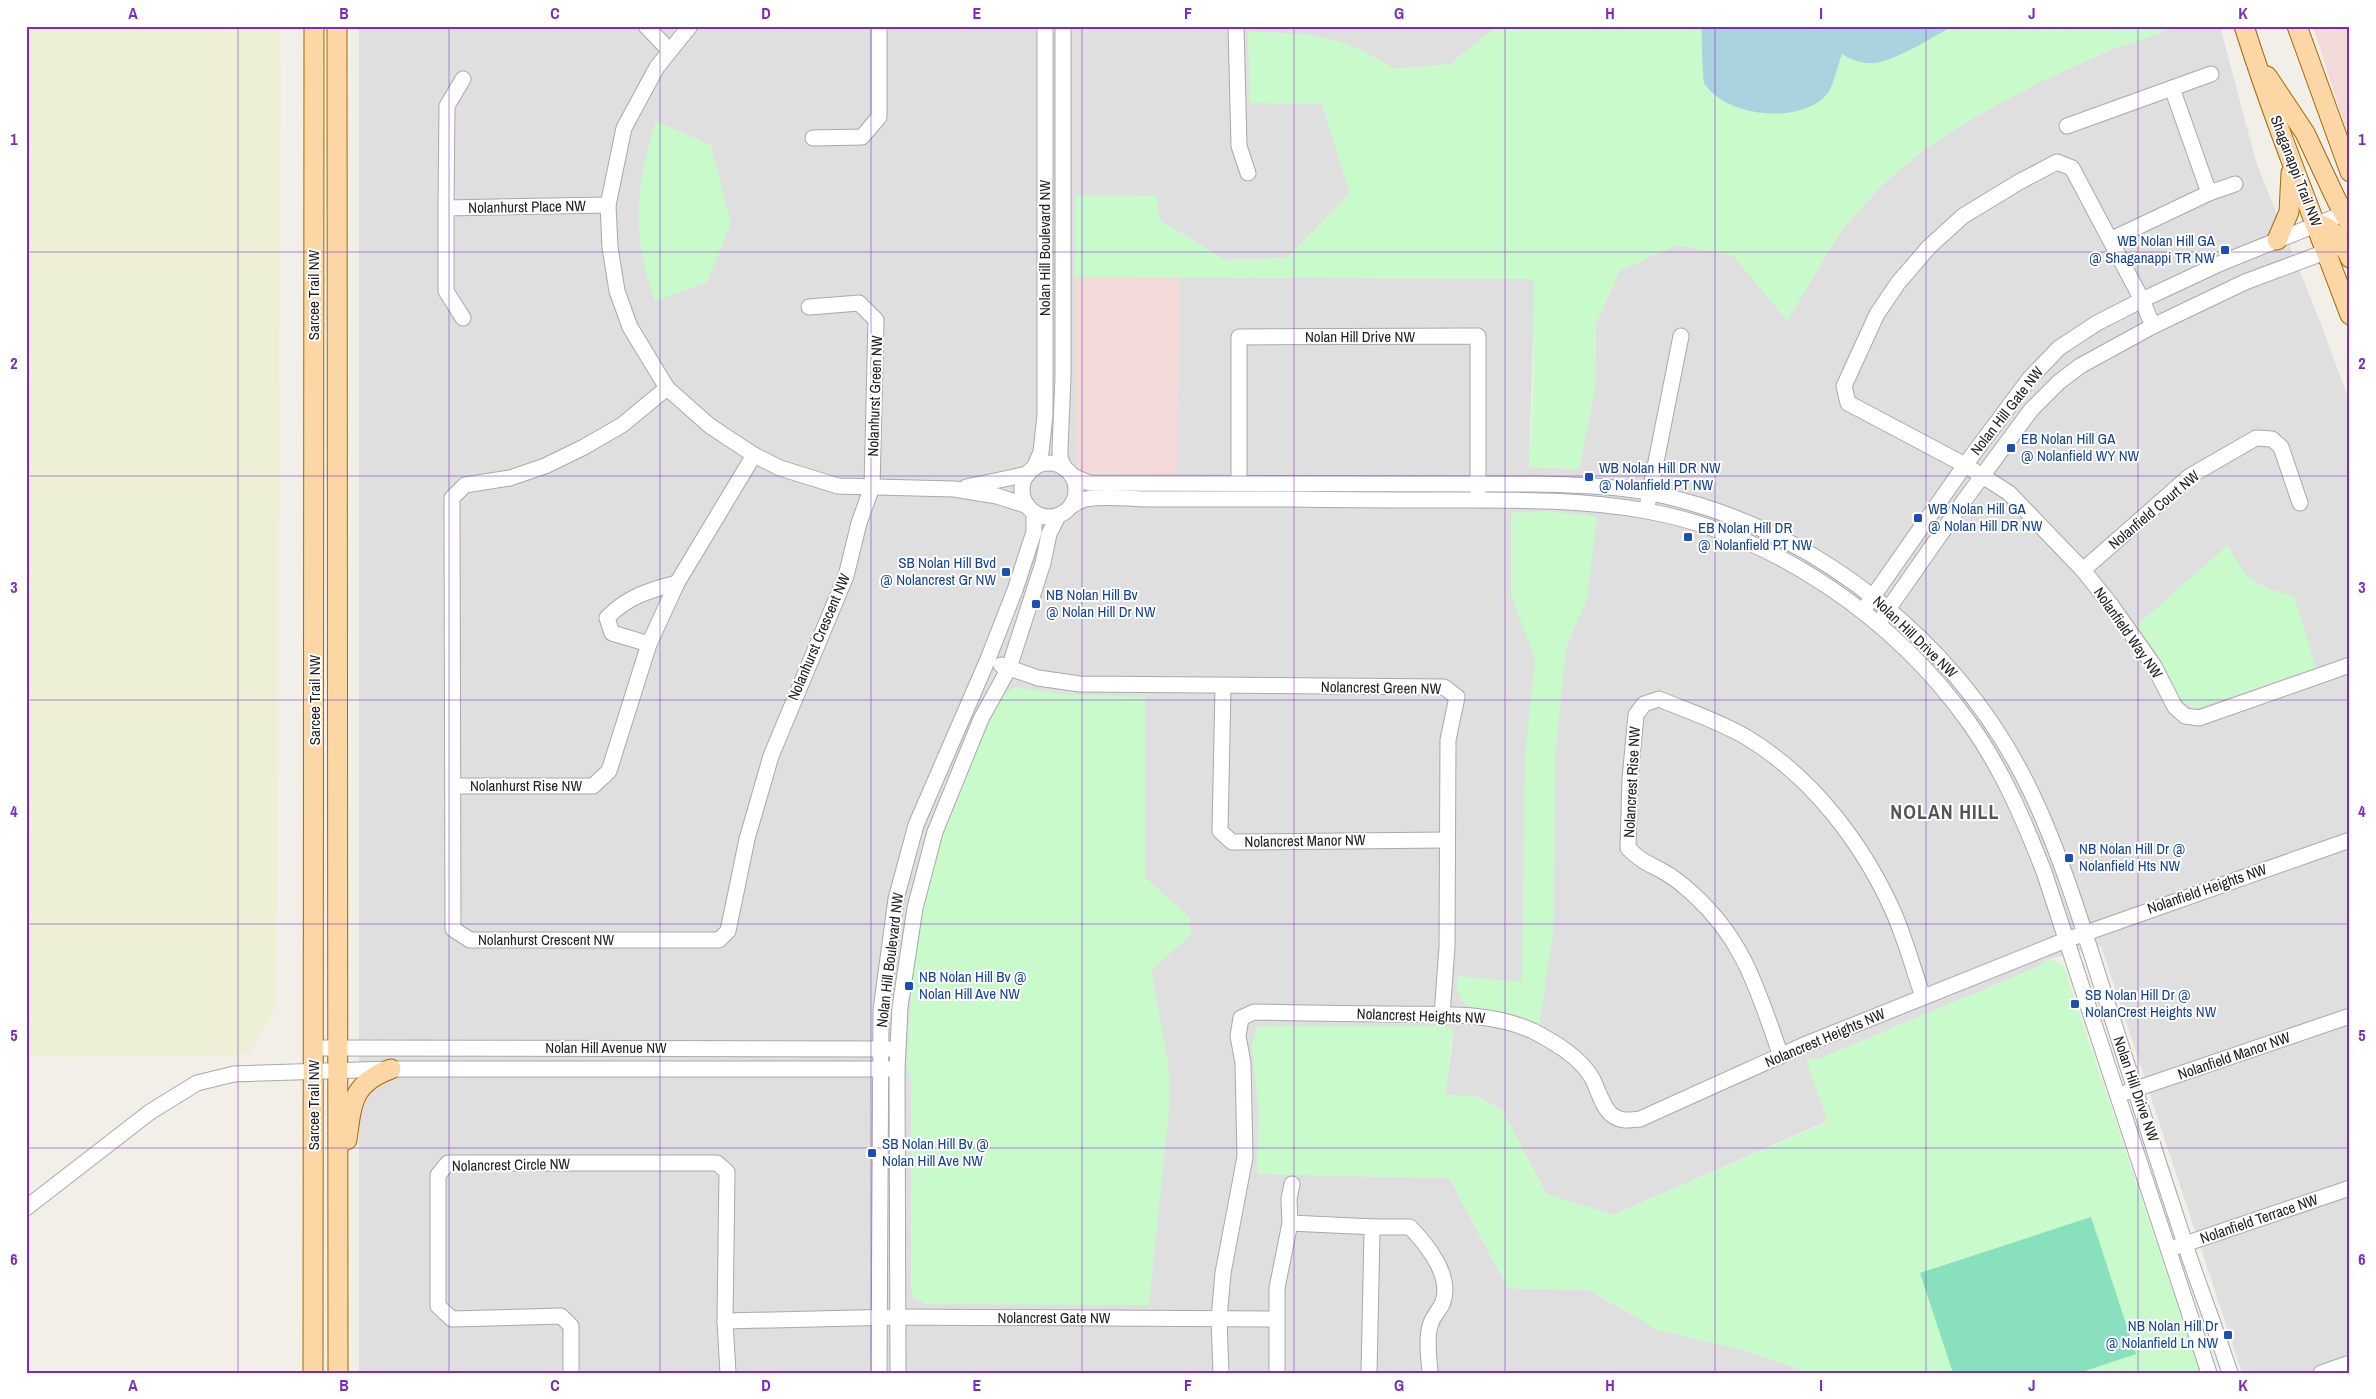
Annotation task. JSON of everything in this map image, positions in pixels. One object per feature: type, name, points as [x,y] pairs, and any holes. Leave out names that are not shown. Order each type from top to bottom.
[{"type":"main road","name":"Sarcee Trail NW","points":[[313,1373],[314,26]]},
{"type":"main road","name":"Sarcee Trail NW","points":[[337,26],[338,1373]]},
{"type":"main road","name":"Shaganappi Trail NW","points":[[2244,26],[2291,164],[2316,223]]},
{"type":"main road","points":[[2297,26],[2350,172]]},
{"type":"main road","points":[[2252,54],[2305,133],[2348,216]]},
{"type":"main road","points":[[2277,240],[2289,212],[2291,164]]},
{"type":"main road","points":[[2316,223],[2327,226],[2337,234],[2342,250],[2350,315]]},
{"type":"main road","points":[[338,1162],[346,1144],[356,1093],[364,1082],[377,1074],[391,1069]]},
{"type":"street","points":[[646,26],[669,50]]},
{"type":"street","points":[[690,26],[657,67],[624,128],[608,205],[610,247],[616,291],[630,327],[667,388],[710,426],[754,455],[780,468],[838,486],[954,489],[997,496],[1031,509],[1041,516],[1058,516],[1071,506],[1076,491],[1068,472],[1050,464],[1031,472],[954,489]]},
{"type":"street","points":[[813,138],[862,136],[878,117],[880,26]]},
{"type":"street","name":"Nolan Hill Boulevard NW","points":[[1031,472],[1041,452],[1046,415],[1045,26]]},
{"type":"street","name":"Nolan Hill Boulevard NW","points":[[1063,26],[1063,378],[1060,458],[1068,472]]},
{"type":"street","points":[[1236,26],[1239,146],[1248,173]]},
{"type":"street","points":[[2067,126],[2211,74]]},
{"type":"street","points":[[463,79],[447,106],[446,208],[446,291],[463,318]]},
{"type":"street","points":[[2172,88],[2209,193]]},
{"type":"street","name":"Nolanfield Way NW","points":[[2110,240],[2072,168],[2057,162],[2019,182],[1963,216],[1898,283],[1877,314],[1844,386],[1848,403],[1965,465],[2009,493],[2083,570],[2133,634],[2154,666],[2175,707],[2185,716],[2199,718],[2350,665]]},
{"type":"street","points":[[2153,326],[2142,300],[2110,240],[2209,193],[2235,184]]},
{"type":"street","name":"Nolanhurst Place NW","points":[[446,208],[608,205]]},
{"type":"street","name":"Nolan Hill Gate NW","points":[[1862,612],[1965,465],[2030,378],[2059,348],[2096,323],[2142,300],[2316,223],[2348,216]]},
{"type":"street","name":"Nolan Hill Gate NW","points":[[1877,624],[1889,610],[2031,410],[2058,382],[2080,366],[2153,326],[2245,282],[2342,250]]},
{"type":"street","name":"Nolanhurst Green NW","points":[[809,307],[859,303],[876,320],[872,487]]},
{"type":"street","name":"Nolan Hill Drive NW","points":[[1240,482],[1239,337],[1478,336],[1478,500]]},
{"type":"street","points":[[1647,511],[1675,375],[1681,336]]},
{"type":"street","name":"Nolanhurst Crescent NW","points":[[667,388],[622,425],[584,447],[546,466],[510,478],[465,485],[452,498],[453,929],[470,940],[719,940],[728,931],[747,839],[771,756],[846,576],[859,523],[872,487]]},
{"type":"street","name":"Nolanfield Court NW","points":[[2083,570],[2190,476],[2256,438],[2272,439],[2281,447],[2300,503]]},
{"type":"street","name":"Nolanhurst Rise NW","points":[[454,786],[593,786],[609,771],[649,644],[677,583],[754,455]]},
{"type":"street","points":[[1031,472],[1023,490],[1031,509]]},
{"type":"street","name":"Nolan Hill Drive NW","points":[[1068,472],[1089,482],[1592,485],[1650,493],[1716,510],[1744,520],[1804,550],[1874,597],[1933,651],[1964,685],[2012,755],[2033,795],[2058,857],[2136,1089],[2185,1244],[2230,1373]]},
{"type":"street","points":[[1161,482],[1162,499]]},
{"type":"street","name":"Nolan Hill Drive NW","points":[[1071,506],[1087,499],[1478,500],[1568,501],[1647,511],[1689,521],[1769,552],[1816,578],[1862,612],[1877,624],[1943,688],[1990,755],[2022,816],[2044,872],[2210,1373]]},
{"type":"street","name":"Nolan Hill Boulevard NW","points":[[898,1373],[889,1318],[880,1049],[881,1010],[896,899],[916,825],[988,659],[1030,549],[1035,522],[1031,509]]},
{"type":"street","name":"Nolan Hill Boulevard NW","points":[[879,1373],[889,1318],[900,1007],[915,908],[935,832],[981,719],[1008,668],[1033,594],[1049,534],[1058,516]]},
{"type":"street","points":[[649,644],[612,633],[607,618],[619,605],[644,592],[677,583]]},
{"type":"street","name":"Nolancrest Green NW","points":[[988,659],[1038,678],[1080,684],[1223,687],[1444,687],[1457,697],[1448,740],[1448,947],[1442,1015]]},
{"type":"street","name":"Nolancrest Manor NW","points":[[1223,687],[1220,831],[1232,842],[1447,840]]},
{"type":"street","name":"Nolancrest Rise NW","points":[[1781,1056],[1751,972],[1726,930],[1694,895],[1672,876],[1640,861],[1628,848],[1630,779],[1636,715],[1644,704],[1659,699],[1746,737],[1793,772],[1823,802],[1854,842],[1876,876],[1894,913],[1923,997]]},
{"type":"street","name":"Nolanfield Heights NW","points":[[2066,940],[2162,904],[2350,840]]},
{"type":"street","name":"Nolancrest Heights NW","points":[[1221,1373],[1220,1318],[1228,1241],[1245,1157],[1243,1063],[1238,1036],[1241,1018],[1254,1012],[1442,1015],[1488,1017],[1508,1022],[1533,1031],[1557,1045],[1577,1060],[1591,1077],[1610,1114],[1623,1121],[1640,1119],[1781,1056],[2066,940]]},
{"type":"street","name":"Nolanfield Manor NW","points":[[2118,1095],[2350,1016]]},
{"type":"street","name":"Nolan Hill Avenue NW","points":[[314,1048],[898,1048]]},
{"type":"street","name":"Nolan Hill Avenue NW","points":[[26,1208],[150,1112],[197,1083],[234,1074],[337,1069],[897,1069]]},
{"type":"street","name":"Nolancrest Circle NW","points":[[571,1373],[571,1326],[561,1316],[452,1318],[438,1306],[438,1175],[448,1163],[717,1163],[727,1172],[726,1321],[728,1373]]},
{"type":"street","points":[[1277,1373],[1277,1288],[1290,1223],[1289,1198],[1292,1184]]},
{"type":"street","name":"Nolanfield Terrace NW","points":[[2169,1249],[2350,1188]]},
{"type":"street","points":[[1290,1223],[1410,1227],[1424,1243],[1446,1280],[1443,1301],[1430,1326],[1428,1346],[1430,1373]]},
{"type":"street","points":[[1369,1373],[1372,1232],[1375,1227]]},
{"type":"street","points":[[726,1321],[889,1318]]},
{"type":"street","name":"Nolancrest Gate NW","points":[[889,1318],[1220,1318]]},
{"type":"street","points":[[1220,1318],[1276,1319]]},
{"type":"street","points":[[2321,1373],[2350,1363]]},
{"type":"shaded area","points":[[359,26],[1498,26],[1450,64],[1394,69],[1365,52],[1337,41],[1304,34],[1322,104],[1350,193],[1287,258],[1225,260],[1159,220],[1075,277],[1535,279],[1529,467],[1579,469],[1595,389],[1596,323],[1620,270],[1678,245],[1734,256],[1787,320],[1840,232],[1881,186],[1923,150],[1980,114],[2042,81],[2108,51],[2180,26],[2220,26],[2256,162],[2321,324],[2350,403],[2350,1373],[2242,1373],[2101,946],[2049,959],[2035,968],[1819,1059],[1807,1060],[1828,1121],[1613,1215],[1546,1194],[1503,1111],[1479,1097],[1445,1095],[1453,1037],[1441,1026],[1265,1026],[1257,1028],[1252,1046],[1259,1111],[1257,1174],[1449,1178],[1508,1288],[1589,1290],[1658,1330],[1747,1351],[1810,1373],[359,1373]]},
{"type":"shaded area","points":[[2313,26],[2350,26],[2350,142]]},
{"type":"shaded area","points":[[1075,277],[1180,278],[1177,475],[1077,474]]},
{"type":"green space","points":[[26,26],[281,26],[276,1007],[249,1054],[26,1057]]},
{"type":"green space","points":[[1498,26],[2180,26],[2108,51],[2042,81],[1980,114],[1923,150],[1881,186],[1840,232],[1787,321],[1734,256],[1678,245],[1620,270],[1596,323],[1595,389],[1579,469],[1529,467],[1533,394],[1534,279],[1075,277],[1076,195],[1157,196],[1159,220],[1225,260],[1287,258],[1350,193],[1322,104],[1250,103],[1248,31],[1304,34],[1337,41],[1365,52],[1394,69],[1450,64]]},
{"type":"green space","points":[[656,121],[711,145],[731,223],[707,282],[655,301],[642,254],[639,211],[640,189]]},
{"type":"green space","points":[[1548,511],[1597,517],[1587,599],[1566,648],[1555,757],[1554,927],[1539,1026],[1508,1013],[1469,1006],[1459,996],[1457,976],[1522,982],[1525,755],[1535,659],[1511,594],[1511,513]]},
{"type":"green space","points":[[2228,545],[2240,567],[2253,580],[2270,589],[2294,596],[2316,668],[2195,708],[2186,704],[2181,699],[2156,652],[2137,625]]},
{"type":"green space","points":[[1015,687],[1060,694],[1145,697],[1145,877],[1190,918],[1191,935],[1151,970],[1168,1061],[1170,1099],[1149,1305],[926,1304],[913,1297],[911,1288],[911,1078],[907,1071],[912,987],[920,925],[938,849],[957,796],[1003,694]]},
{"type":"green space","points":[[2050,959],[2062,964],[2065,970],[2200,1373],[1810,1373],[1747,1351],[1658,1330],[1589,1290],[1508,1288],[1449,1178],[1257,1174],[1259,1111],[1252,1046],[1257,1028],[1265,1026],[1442,1026],[1453,1029],[1445,1095],[1479,1097],[1503,1111],[1546,1194],[1613,1215],[1828,1122],[1806,1060],[1819,1059],[2035,968]]},
{"type":"green space","points":[[2091,1217],[2136,1354],[2079,1373],[1953,1373],[1920,1273]]},
{"type":"water","points":[[1702,26],[1952,26],[1914,48],[1883,62],[1861,62],[1842,54],[1830,91],[1816,103],[1801,110],[1783,113],[1764,113],[1746,110],[1729,104],[1714,95],[1704,83]]},
{"type":"place","name":"WB Nolan Hill GA @ Shaganappi TR NW","points":[[2225,250]]},
{"type":"place","name":"EB Nolan Hill GA @ Nolanfield WY NW","points":[[2011,448]]},
{"type":"place","name":"WB Nolan Hill DR NW @ Nolanfield PT NW","points":[[1589,477]]},
{"type":"place","name":"WB Nolan Hill GA @ Nolan Hill DR NW","points":[[1918,518]]},
{"type":"place","name":"EB Nolan Hill DR @ Nolanfield PT NW","points":[[1688,537]]},
{"type":"place","name":"SB Nolan Hill Bvd @ Nolancrest Gr NW","points":[[1006,572]]},
{"type":"place","name":"NB Nolan Hill Bv @ Nolan Hill Dr NW","points":[[1036,604]]},
{"type":"place","name":"NB Nolan Hill Dr @ Nolanfield Hts NW","points":[[2069,858]]},
{"type":"place","name":"NB Nolan Hill Bv @ Nolan Hill Ave NW","points":[[909,986]]},
{"type":"place","name":"SB Nolan Hill Dr @ NolanCrest Heights NW","points":[[2075,1004]]},
{"type":"place","name":"SB Nolan Hill Bv @ Nolan Hill Ave NW","points":[[872,1153]]},
{"type":"place","name":"NB Nolan Hill Dr @ Nolanfield Ln NW","points":[[2228,1335]]},
{"type":"district","name":"NOLAN HILL","points":[[1945,812]]}]
